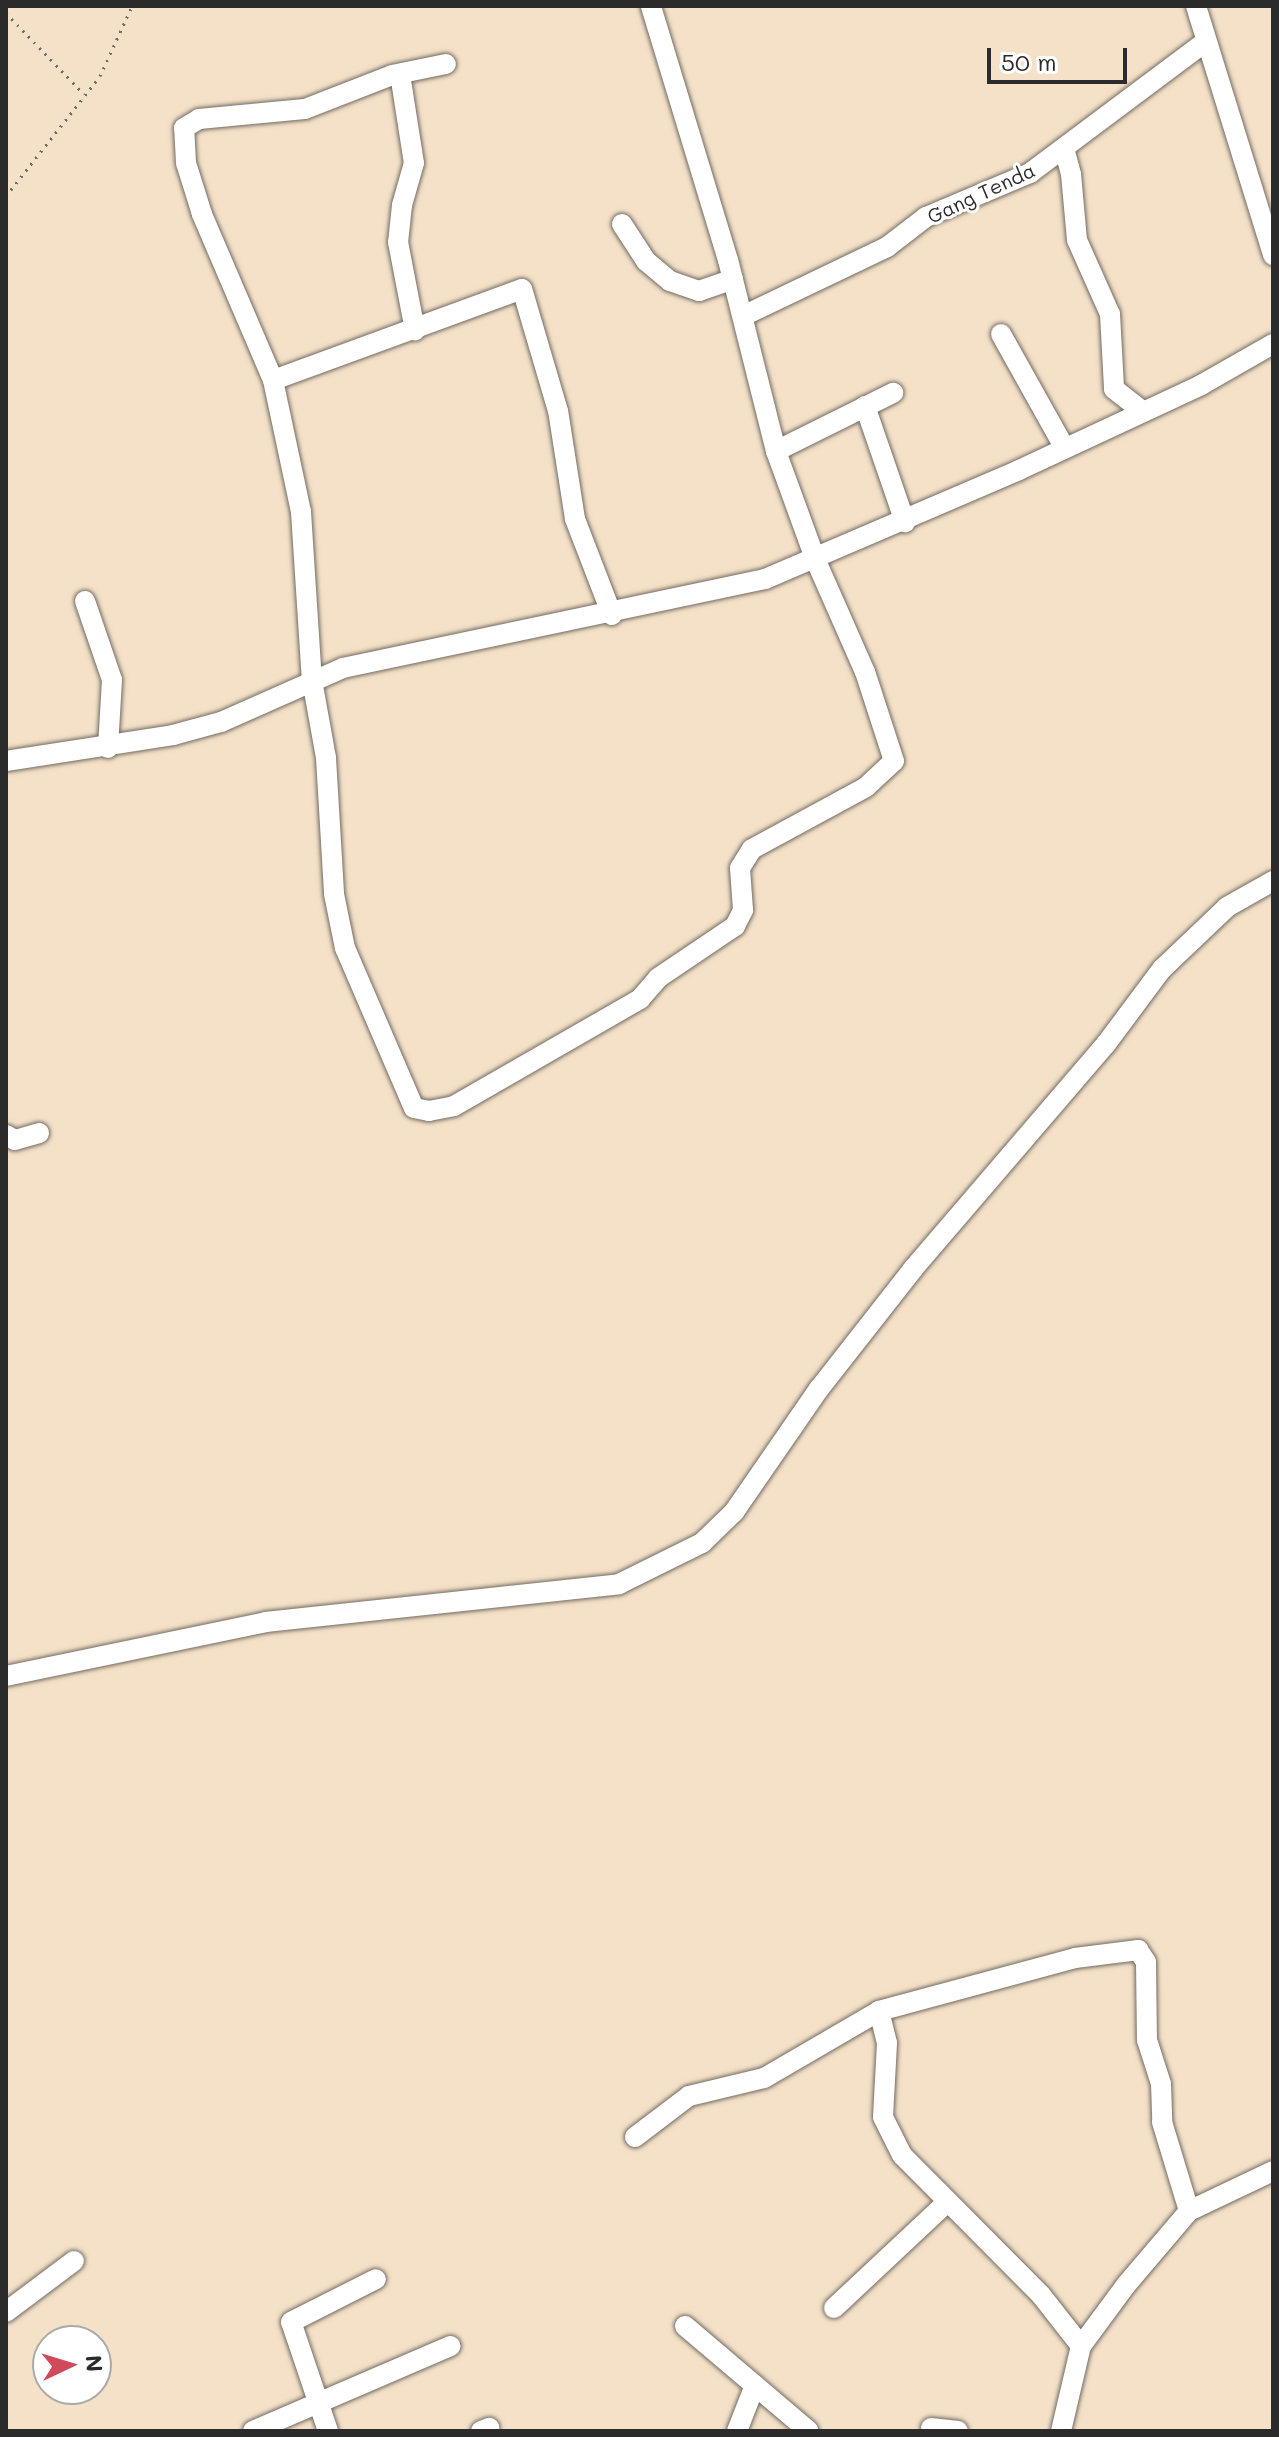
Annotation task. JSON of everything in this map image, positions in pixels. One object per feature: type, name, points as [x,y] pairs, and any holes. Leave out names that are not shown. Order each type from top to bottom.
[{"type":"street","points":[[446,64],[400,74],[305,109],[199,119],[184,128],[186,163],[202,214],[273,380],[301,512],[312,680],[326,758],[334,894],[345,948],[414,1108],[435,1111],[454,1106],[628,1006],[658,978],[717,943],[735,926],[743,910],[740,868],[752,849],[866,787],[891,766],[893,755],[865,672],[816,561],[776,451],[733,279],[651,6]]},
{"type":"street","points":[[1196,6],[1204,43],[1273,255]]},
{"type":"street","name":"Gang Tenda","points":[[743,316],[887,247],[926,217],[1030,173],[1204,43]]},
{"type":"street","points":[[400,74],[414,163],[402,205],[398,242],[415,330]]},
{"type":"street","points":[[1064,148],[1071,174],[1077,240],[1110,314],[1114,389],[1142,411]]},
{"type":"street","points":[[622,224],[646,261],[670,281],[699,291],[733,279]]},
{"type":"street","points":[[273,380],[415,330],[512,289],[523,291],[558,411],[575,519],[612,615]]},
{"type":"street","points":[[1001,334],[1063,445]]},
{"type":"street","points":[[6,761],[108,748],[221,722],[343,668],[612,615],[765,579],[816,561],[905,522],[1063,445],[1216,377],[1273,344]]},
{"type":"street","points":[[776,451],[893,393]]},
{"type":"street","points":[[865,406],[905,522]]},
{"type":"street","points":[[85,601],[112,680],[108,748]]},
{"type":"street","points":[[6,1676],[266,1622],[619,1584],[702,1543],[734,1512],[875,1317],[1106,1044],[1162,969],[1227,907],[1273,881]]},
{"type":"street","points":[[6,1135],[15,1140],[39,1133]]},
{"type":"street","points":[[635,2137],[689,2096],[764,2078],[879,2011],[1075,1958],[1138,1950],[1146,1962],[1147,2040],[1161,2084],[1162,2122],[1189,2211]]},
{"type":"street","points":[[879,2011],[887,2043],[883,2117],[902,2155],[945,2204],[1041,2295],[1081,2346]]},
{"type":"street","points":[[1061,2431],[1081,2346],[1189,2211],[1273,2171]]},
{"type":"street","points":[[834,2308],[945,2204]]},
{"type":"street","points":[[6,2312],[74,2261]]},
{"type":"street","points":[[328,2431],[291,2322],[376,2279]]},
{"type":"street","points":[[685,2326],[809,2431]]},
{"type":"street","points":[[253,2431],[318,2406],[450,2346]]},
{"type":"street","points":[[737,2431],[755,2385]]},
{"type":"street","points":[[931,2428],[958,2431]]},
{"type":"path","points":[[6,196],[85,96],[111,55],[132,6]]},
{"type":"path","points":[[6,13],[85,96]]}]
